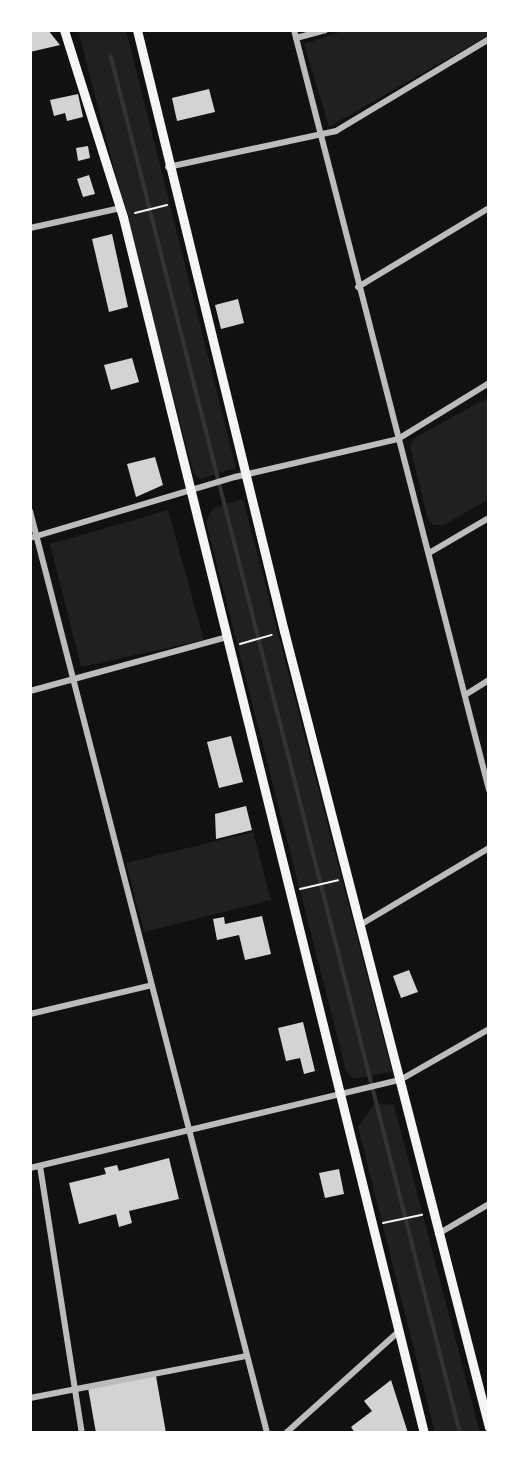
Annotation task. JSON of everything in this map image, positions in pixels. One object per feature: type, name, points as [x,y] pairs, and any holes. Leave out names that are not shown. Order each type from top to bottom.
[{"type":"main road","points":[[64,30],[121,208],[343,1094],[397,1333],[424,1433]]},
{"type":"main road","points":[[137,30],[168,167],[245,475],[438,1234],[488,1415],[489,1427]]},
{"type":"street","points":[[294,30],[358,287],[429,552],[489,790]]},
{"type":"street","points":[[297,38],[325,30]]},
{"type":"street","points":[[168,167],[336,131],[489,39]]},
{"type":"street","points":[[30,228],[121,208]]},
{"type":"street","points":[[358,287],[489,208]]},
{"type":"street","points":[[33,538],[235,477],[398,439],[489,382]]},
{"type":"street","points":[[30,511],[33,538],[74,679],[148,986],[267,1433]]},
{"type":"street","points":[[429,552],[489,518]]},
{"type":"street","points":[[30,691],[229,642]]},
{"type":"street","points":[[465,695],[489,680]]},
{"type":"street","points":[[360,925],[489,848]]},
{"type":"street","points":[[30,1014],[148,986]]},
{"type":"street","points":[[30,1168],[400,1080],[489,1029]]},
{"type":"street","points":[[40,1166],[82,1433]]},
{"type":"street","points":[[438,1234],[489,1204]]},
{"type":"street","points":[[286,1433],[397,1333]]},
{"type":"street","points":[[30,1398],[247,1356]]},
{"type":"path","points":[[138,213],[163,206]]},
{"type":"path","points":[[229,642],[277,634]]},
{"type":"path","points":[[291,891],[334,881]]},
{"type":"path","points":[[395,1220],[416,1216]]},
{"type":"shaded area","points":[[78,30],[126,30],[236,468],[200,479],[193,472]]},
{"type":"shaded area","points":[[345,30],[489,30],[489,35],[329,127],[304,44]]},
{"type":"shaded area","points":[[489,397],[489,499],[444,525],[434,525],[428,520],[410,447],[414,438]]},
{"type":"shaded area","points":[[243,499],[392,1072],[353,1079],[346,1071],[206,522],[213,508]]},
{"type":"shaded area","points":[[168,510],[204,640],[81,667],[50,544]]},
{"type":"shaded area","points":[[253,832],[271,900],[144,932],[126,863]]},
{"type":"shaded area","points":[[375,1103],[394,1105],[480,1433],[435,1433],[358,1127]]},
{"type":"building","points":[[30,30],[48,30],[60,45],[30,52]]},
{"type":"building","points":[[209,89],[215,112],[177,121],[172,98]]},
{"type":"building","points":[[78,94],[83,117],[67,121],[65,113],[54,116],[50,100]]},
{"type":"building","points":[[88,146],[90,158],[78,161],[76,148]]},
{"type":"building","points":[[89,175],[95,194],[83,197],[77,179]]},
{"type":"building","points":[[112,234],[128,307],[109,312],[92,239]]},
{"type":"building","points":[[238,299],[244,323],[221,329],[215,305]]},
{"type":"building","points":[[132,358],[139,382],[111,390],[104,365]]},
{"type":"building","points":[[155,457],[163,485],[136,497],[127,464]]},
{"type":"building","points":[[231,736],[243,782],[219,788],[207,742]]},
{"type":"building","points":[[246,806],[252,830],[216,839],[215,814]]},
{"type":"building","points":[[262,916],[271,954],[245,960],[239,935],[217,940],[213,919],[224,917],[225,924]]},
{"type":"building","points":[[409,970],[418,992],[401,998],[393,976]]},
{"type":"building","points":[[303,1022],[315,1071],[304,1074],[300,1058],[286,1061],[278,1028]]},
{"type":"building","points":[[169,1158],[179,1199],[129,1211],[132,1223],[119,1227],[116,1214],[79,1224],[69,1183],[106,1174],[104,1168],[117,1165],[119,1171]]},
{"type":"building","points":[[339,1169],[344,1194],[325,1198],[319,1173]]},
{"type":"building","points":[[156,1376],[166,1433],[96,1433],[88,1388]]},
{"type":"building","points":[[391,1380],[408,1433],[355,1433],[351,1427],[372,1411],[364,1401]]},
{"type":"waterway","points":[[111,57],[460,1433]]}]
